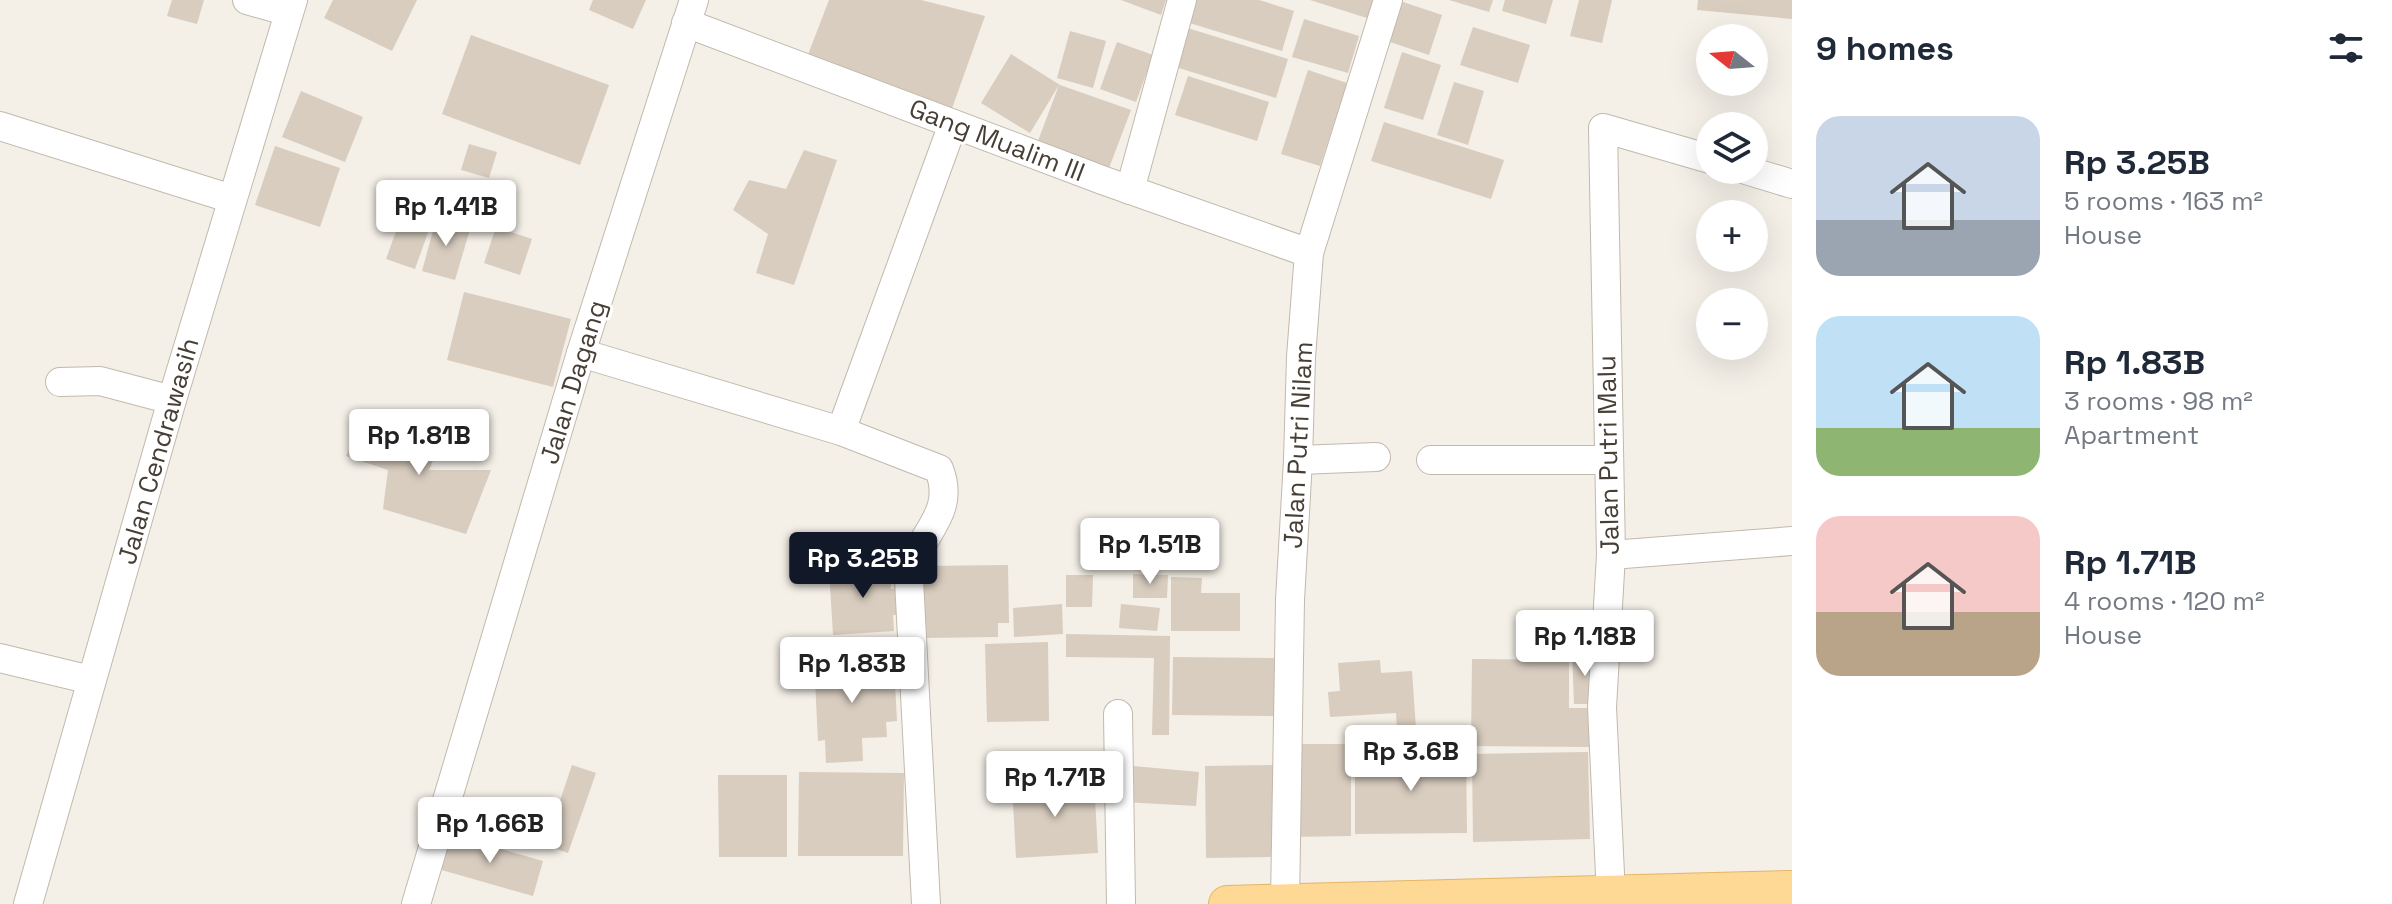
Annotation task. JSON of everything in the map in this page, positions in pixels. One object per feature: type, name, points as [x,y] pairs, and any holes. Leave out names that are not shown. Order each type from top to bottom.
[{"type":"main road","points":[[1227,904],[1792,889]]},
{"type":"street","points":[[247,0],[291,6]]},
{"type":"street","points":[[1130,190],[1182,0]]},
{"type":"street","name":"Jalan Putri Nilam","points":[[1285,902],[1290,600],[1309,253],[1388,0]]},
{"type":"street","name":"Jalan Cendrawasih","points":[[28,904],[172,400],[291,6]]},
{"type":"street","name":"Gang Mualim III","points":[[690,12],[953,124],[1309,253]]},
{"type":"street","name":"Jalan Dagang","points":[[416,904],[581,353],[690,12]]},
{"type":"street","points":[[841,431],[953,124]]},
{"type":"street","points":[[0,126],[232,199]]},
{"type":"street","name":"Jalan Putri Malu","points":[[1611,895],[1602,707],[1611,555],[1603,128],[1696,155]]},
{"type":"street","points":[[1768,177],[1792,184]]},
{"type":"street","points":[[581,353],[841,431],[942,476],[943,503],[937,522],[915,557],[909,580],[926,904]]},
{"type":"street","points":[[60,382],[100,381],[172,400]]},
{"type":"street","points":[[1298,460],[1376,457]]},
{"type":"street","points":[[1431,460],[1608,460]]},
{"type":"street","points":[[1611,555],[1792,541]]},
{"type":"street","points":[[0,658],[91,680]]},
{"type":"street","points":[[1118,714],[1121,904]]},
{"type":"building","points":[[172,0],[204,0],[197,24],[167,16]]},
{"type":"building","points":[[333,0],[417,0],[392,51],[324,18]]},
{"type":"building","points":[[593,0],[646,0],[633,29],[589,10]]},
{"type":"building","points":[[829,0],[921,0],[985,16],[950,114],[804,65]]},
{"type":"building","points":[[1121,0],[1166,0],[1161,15]]},
{"type":"building","points":[[1193,0],[1259,0],[1294,11],[1282,51],[1186,22]]},
{"type":"building","points":[[1310,0],[1376,0],[1370,19]]},
{"type":"building","points":[[1449,0],[1493,0],[1489,12]]},
{"type":"building","points":[[1505,0],[1553,0],[1546,24],[1502,11]]},
{"type":"building","points":[[1579,0],[1612,0],[1602,43],[1570,36]]},
{"type":"building","points":[[1698,0],[1792,0],[1792,19],[1697,10]]},
{"type":"building","points":[[1400,1],[1442,15],[1429,55],[1387,41]]},
{"type":"building","points":[[1304,19],[1359,36],[1348,73],[1292,57]]},
{"type":"building","points":[[1181,26],[1288,59],[1276,98],[1169,65]]},
{"type":"building","points":[[1473,27],[1530,45],[1518,83],[1460,65]]},
{"type":"building","points":[[1070,31],[1106,41],[1093,88],[1057,78]]},
{"type":"building","points":[[471,35],[609,85],[580,165],[442,114]]},
{"type":"building","points":[[1117,42],[1153,55],[1136,102],[1100,89]]},
{"type":"building","points":[[1402,52],[1441,65],[1423,120],[1384,108]]},
{"type":"building","points":[[1011,54],[1060,85],[1131,110],[1106,176],[1035,149],[1059,85],[1030,133],[981,103]]},
{"type":"building","points":[[1308,70],[1347,83],[1320,166],[1281,154]]},
{"type":"building","points":[[1188,76],[1269,102],[1257,141],[1175,115]]},
{"type":"building","points":[[1454,82],[1484,91],[1468,145],[1437,135]]},
{"type":"building","points":[[301,91],[363,117],[345,162],[282,137]]},
{"type":"building","points":[[1384,122],[1504,160],[1491,199],[1371,161]]},
{"type":"building","points":[[469,144],[497,152],[489,178],[461,170]]},
{"type":"building","points":[[275,146],[340,168],[320,227],[255,205]]},
{"type":"building","points":[[804,150],[837,160],[794,285],[756,273],[768,234],[733,210],[749,180],[786,189]]},
{"type":"building","points":[[407,201],[436,210],[415,269],[386,259]]},
{"type":"building","points":[[437,216],[471,226],[455,280],[422,271]]},
{"type":"building","points":[[496,227],[532,239],[520,275],[484,263]]},
{"type":"building","points":[[464,292],[571,319],[553,387],[447,360]]},
{"type":"building","points":[[366,417],[441,442],[429,470],[491,470],[466,534],[383,509],[388,470],[346,456]]},
{"type":"building","points":[[890,565],[891,589],[900,588],[902,615],[893,615],[894,631],[833,635],[829,569]]},
{"type":"building","points":[[1008,565],[1009,623],[998,623],[998,637],[923,638],[922,566]]},
{"type":"building","points":[[1133,574],[1168,575],[1167,598],[1133,598]]},
{"type":"building","points":[[1066,575],[1093,575],[1092,607],[1066,607]]},
{"type":"building","points":[[1171,577],[1202,578],[1201,593],[1240,593],[1240,631],[1171,631]]},
{"type":"building","points":[[1062,604],[1063,634],[1014,637],[1013,608]]},
{"type":"building","points":[[1121,604],[1160,608],[1157,631],[1119,628]]},
{"type":"building","points":[[1066,634],[1170,636],[1169,735],[1152,735],[1154,658],[1066,657]]},
{"type":"building","points":[[1048,642],[1049,721],[987,722],[985,644]]},
{"type":"building","points":[[1596,652],[1597,704],[1574,704],[1572,653]]},
{"type":"building","points":[[883,656],[884,684],[895,684],[897,721],[886,722],[887,737],[862,738],[863,761],[826,763],[825,740],[818,741],[814,660]]},
{"type":"building","points":[[1173,657],[1279,658],[1278,716],[1172,715]]},
{"type":"building","points":[[1472,659],[1569,660],[1569,708],[1590,708],[1590,747],[1471,746]]},
{"type":"building","points":[[1380,660],[1381,673],[1412,671],[1416,729],[1397,730],[1396,713],[1330,717],[1328,692],[1340,691],[1338,663]]},
{"type":"building","points":[[1289,744],[1351,744],[1351,836],[1290,837]]},
{"type":"building","points":[[1466,751],[1467,833],[1355,834],[1355,752]]},
{"type":"building","points":[[1588,752],[1590,839],[1473,842],[1472,754]]},
{"type":"building","points":[[572,765],[596,773],[568,853],[545,845]]},
{"type":"building","points":[[1122,765],[1199,772],[1196,806],[1123,802]]},
{"type":"building","points":[[1274,765],[1275,857],[1206,858],[1205,766]]},
{"type":"building","points":[[799,772],[904,773],[903,856],[798,856]]},
{"type":"building","points":[[718,775],[787,775],[787,857],[719,857]]},
{"type":"building","points":[[1094,779],[1098,853],[1016,858],[1012,785]]},
{"type":"building","points":[[448,834],[543,861],[533,896],[438,869]]}]
